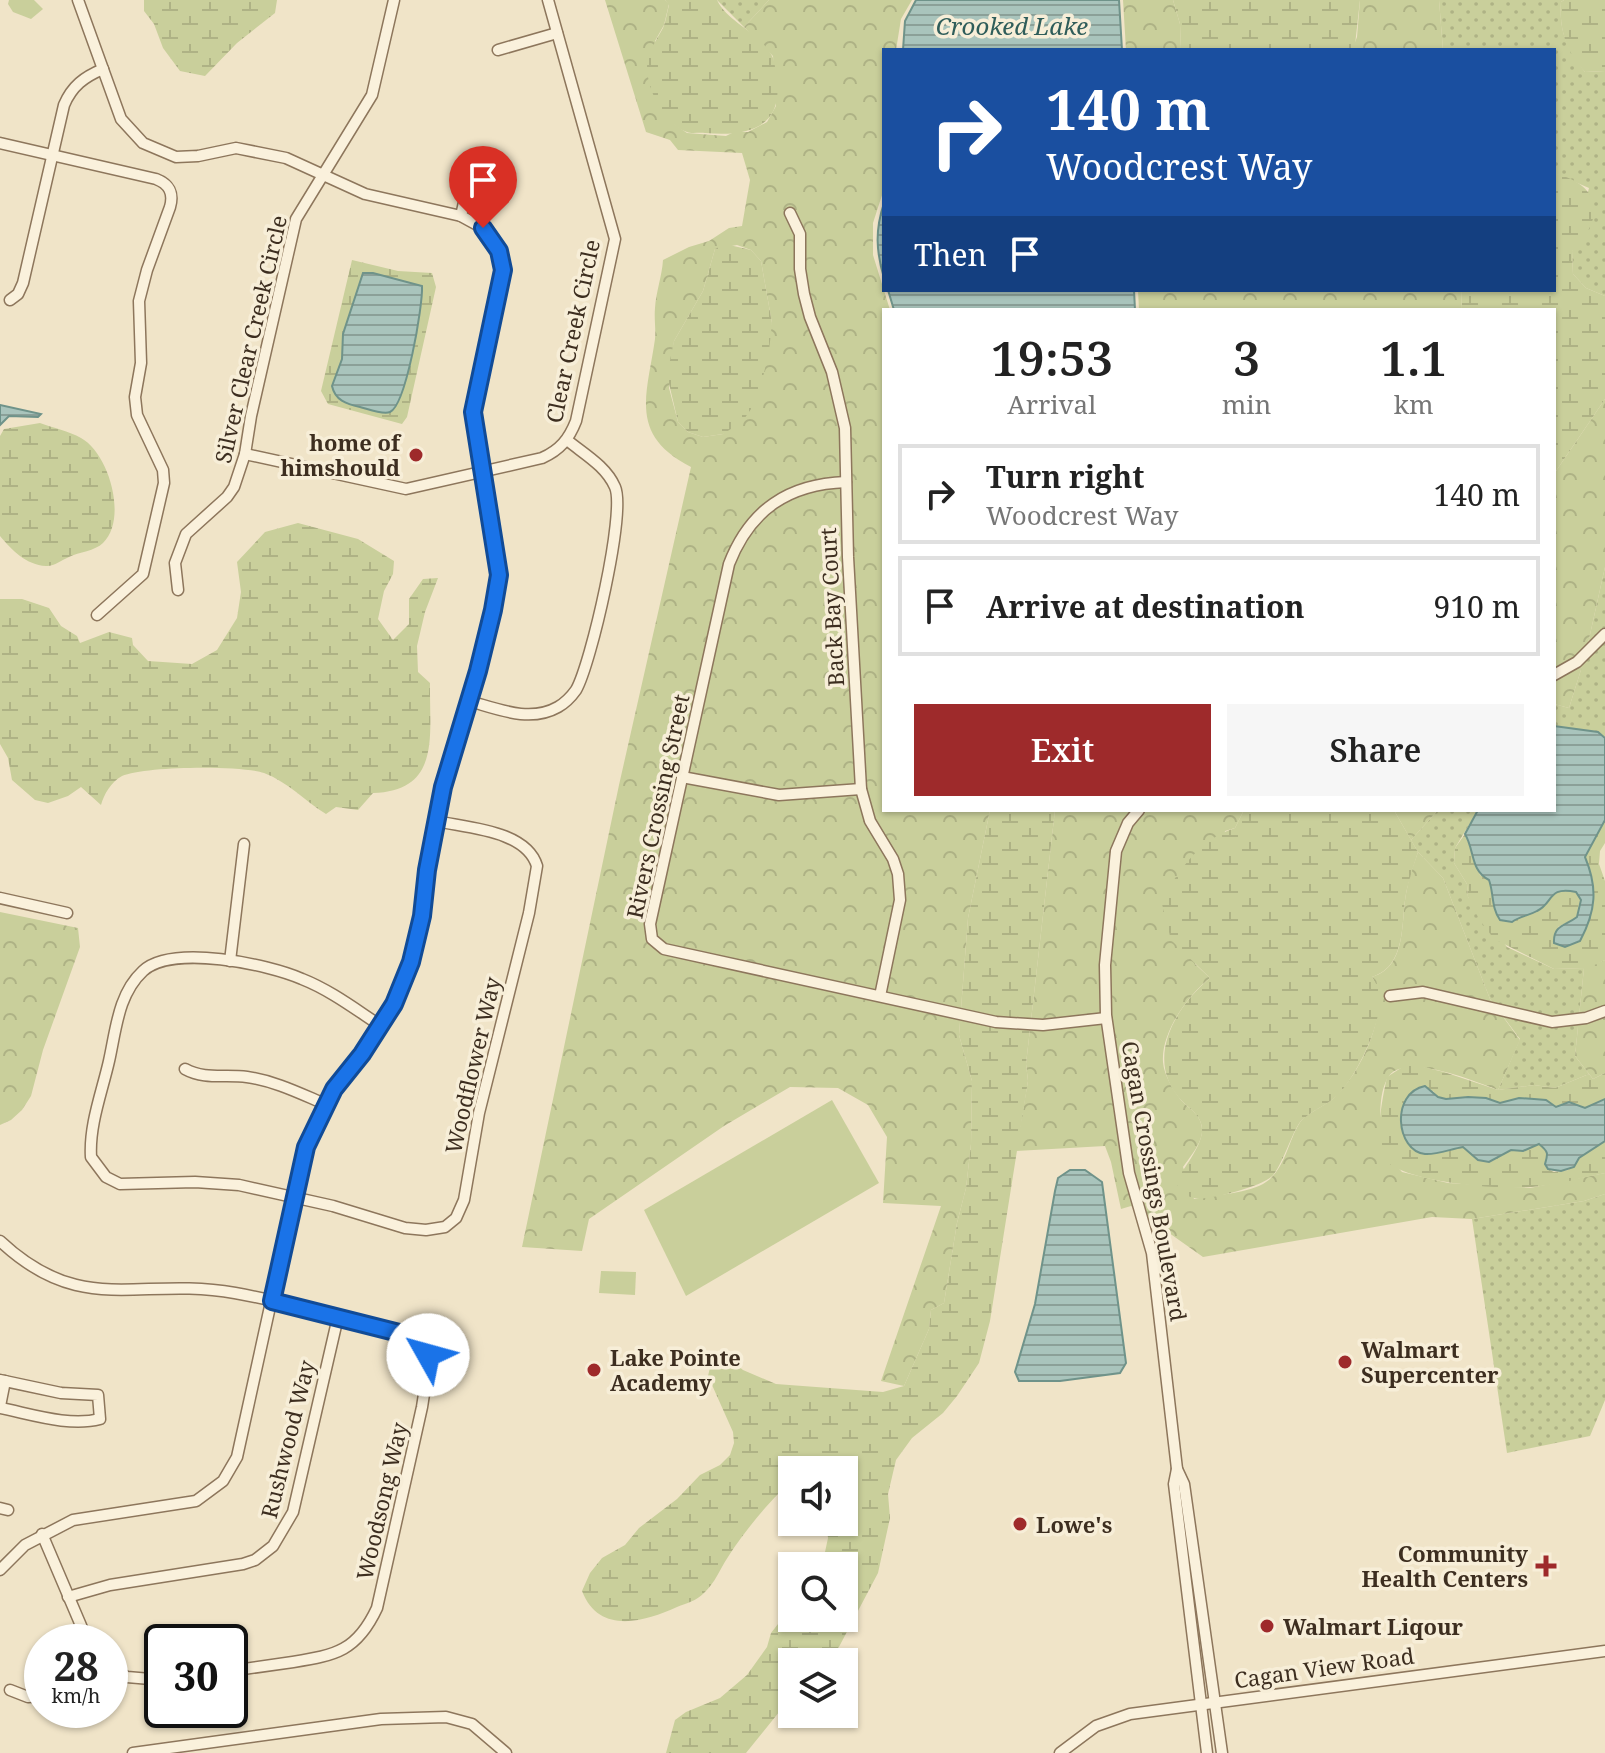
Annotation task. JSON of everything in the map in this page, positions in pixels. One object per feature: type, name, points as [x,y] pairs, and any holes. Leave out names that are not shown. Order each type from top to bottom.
[{"type":"street","points":[[0,1570],[11,1556],[42,1534],[88,1516],[185,1504],[203,1497],[223,1481],[241,1446],[306,1147],[325,1104],[381,1026],[399,995],[414,950],[436,821],[493,610],[499,575],[473,412],[503,270],[499,251],[488,233],[474,221],[461,216],[365,194],[297,161],[248,149],[225,148],[187,158],[157,151],[143,143],[121,119],[78,0]]},
{"type":"street","name":"Silver Clear Creek Circle","points":[[178,590],[175,563],[186,534],[234,487],[245,454],[292,231],[299,213],[376,86],[394,0]]},
{"type":"street","name":"Clear Creek Circle","points":[[245,454],[406,489],[542,458],[567,440],[576,421],[615,239],[548,0]]},
{"type":"street","points":[[498,50],[557,33]]},
{"type":"street","points":[[10,300],[18,294],[23,283],[67,98],[83,79],[103,69]]},
{"type":"street","points":[[0,143],[156,179],[166,185],[172,199],[139,301],[141,363],[135,397],[137,415],[163,470],[164,483],[143,574],[97,615]]},
{"type":"street","points":[[461,216],[472,166]]},
{"type":"street","name":"Back Bay Court","points":[[790,213],[800,234],[800,269],[810,317],[832,372],[845,428],[850,616],[861,789],[870,821],[898,874],[900,900],[880,996]]},
{"type":"street","points":[[469,701],[528,715],[545,713],[571,697],[583,674],[618,518],[618,495],[610,478],[598,464],[567,440]]},
{"type":"street","name":"Rivers Crossing Street","points":[[846,482],[822,483],[770,506],[753,520],[738,540],[729,564],[650,924],[652,939],[664,949],[996,1022],[1043,1025],[1106,1018]]},
{"type":"street","points":[[1556,674],[1577,662],[1605,634]]},
{"type":"street","points":[[682,777],[779,795],[861,789]]},
{"type":"street","name":"Cagan Crossings Boulevard","points":[[1137,812],[1128,823],[1116,851],[1105,965],[1106,1018],[1129,1173],[1152,1253],[1177,1469],[1184,1484],[1222,1753]]},
{"type":"street","name":"Woodflower Way","points":[[293,1196],[417,1230],[445,1227],[460,1212],[479,1113],[529,913],[537,866],[527,850],[507,838],[436,821]]},
{"type":"street","points":[[230,961],[244,844]]},
{"type":"street","points":[[0,898],[67,913]]},
{"type":"street","points":[[293,1196],[215,1183],[120,1184],[106,1177],[91,1157],[96,1113],[121,1007],[129,989],[145,969],[161,960],[230,961],[276,970],[305,980],[381,1026]]},
{"type":"street","points":[[1390,996],[1423,992],[1552,1022],[1586,1018],[1605,1011]]},
{"type":"street","points":[[185,1069],[199,1076],[245,1077],[277,1083],[325,1104]]},
{"type":"street","name":"Woodsong Way","points":[[0,1241],[35,1269],[73,1286],[106,1290],[207,1289],[272,1301],[419,1338],[427,1350],[429,1362],[422,1407],[377,1608],[364,1632],[333,1655],[248,1668]]},
{"type":"street","name":"Rushwood Way","points":[[68,1597],[110,1585],[243,1564],[263,1555],[273,1546],[293,1512],[338,1317]]},
{"type":"street","points":[[2,1380],[61,1393],[98,1395],[100,1419],[52,1419],[0,1407],[2,1380]]},
{"type":"street","points":[[1177,1469],[1174,1484],[1207,1753]]},
{"type":"street","points":[[42,1534],[80,1624]]},
{"type":"street","name":"Cagan View Road","points":[[1060,1753],[1109,1719],[1214,1702],[1605,1651]]},
{"type":"street","points":[[10,1690],[24,1695]]},
{"type":"street","points":[[133,1753],[381,1719],[446,1717],[472,1724],[506,1753]]},
{"type":"green space","points":[[9,0],[34,0],[43,9],[31,19],[13,12]]},
{"type":"green space","points":[[144,0],[277,0],[275,13],[237,43],[205,76],[180,71],[163,48],[154,24],[144,11]]},
{"type":"green space","points":[[605,0],[665,0],[669,4],[664,25],[655,41],[660,107],[674,124],[687,133],[726,136],[734,132],[748,132],[767,122],[776,106],[773,56],[744,27],[769,0],[912,0],[901,19],[896,48],[882,48],[882,195],[873,223],[873,255],[889,308],[882,308],[882,812],[990,812],[968,918],[959,1035],[972,1081],[971,1144],[966,1188],[944,1303],[931,1310],[929,1329],[904,1386],[881,1381],[941,1206],[883,1203],[887,1137],[868,1105],[838,1088],[790,1087],[724,1126],[589,1219],[582,1251],[522,1247],[619,785],[691,467],[671,455],[658,441],[646,412],[663,260],[709,241],[729,228],[742,226],[750,180],[742,153],[678,150],[670,140],[646,132]],"holes":[[[737,245],[751,250],[761,261],[772,323],[723,434],[703,437],[688,432],[678,422],[669,388],[674,341],[703,291],[715,249]]]},
{"type":"green space","points":[[665,0],[717,0],[729,15],[767,48],[774,63],[778,92],[775,107],[760,125],[735,133],[691,133],[679,128],[664,114],[654,95],[647,62],[665,22],[669,5]]},
{"type":"green space","points":[[717,0],[769,0],[744,27]]},
{"type":"green space","points":[[1123,0],[1173,0],[1180,24],[1181,48],[1126,48]]},
{"type":"green space","points":[[1173,0],[1360,0],[1353,48],[1181,48],[1180,24]]},
{"type":"green space","points":[[1360,0],[1439,0],[1443,48],[1353,48],[1357,37]]},
{"type":"green space","points":[[1439,0],[1564,0],[1561,2],[1561,23],[1573,55],[1585,72],[1605,71],[1605,296],[1586,288],[1573,274],[1572,251],[1589,188],[1556,174],[1556,48],[1443,48]]},
{"type":"green space","points":[[1605,0],[1605,71],[1585,72],[1573,56],[1561,22],[1561,2]]},
{"type":"green space","points":[[1556,174],[1582,186],[1594,204],[1594,215],[1583,239],[1572,251],[1573,274],[1586,288],[1605,296],[1605,399],[1556,471],[1556,308],[1462,308],[1461,292],[1556,292]]},
{"type":"green space","points":[[725,244],[751,250],[761,261],[772,323],[769,351],[758,399],[742,422],[723,434],[703,437],[688,432],[678,422],[667,375],[674,341],[703,291],[715,249]]},
{"type":"green space","points":[[352,260],[398,271],[432,273],[436,287],[407,417],[402,424],[328,404],[321,391]],"holes":[[[373,273],[422,287],[408,372],[385,413],[347,404],[332,386],[342,359],[343,334],[359,284]]]},
{"type":"green space","points":[[1138,292],[1461,292],[1462,308],[1139,308]]},
{"type":"green space","points":[[1605,399],[1605,567],[1585,657],[1569,708],[1556,705],[1556,471]]},
{"type":"green space","points":[[40,423],[81,438],[91,446],[107,471],[114,503],[114,519],[103,543],[49,566],[26,560],[0,536],[0,436],[4,429]]},
{"type":"green space","points":[[298,523],[358,539],[394,561],[393,574],[384,591],[378,619],[393,640],[409,624],[409,599],[423,579],[438,578],[417,646],[418,672],[430,683],[430,740],[421,771],[411,782],[395,790],[373,793],[358,810],[336,807],[326,814],[281,781],[252,770],[193,768],[133,773],[114,782],[101,805],[81,787],[68,796],[48,803],[35,800],[12,780],[8,758],[0,744],[0,599],[22,599],[49,608],[61,626],[77,636],[80,643],[109,632],[132,638],[133,645],[148,661],[192,664],[217,650],[237,618],[241,592],[237,562],[265,532]]},
{"type":"green space","points":[[1605,567],[1605,738],[1598,732],[1556,726],[1556,705],[1569,708],[1585,657]]},
{"type":"green space","points":[[990,812],[1055,812],[1026,1064],[1028,1081],[990,1321],[979,1363],[957,1396],[943,1413],[912,1438],[896,1460],[888,1494],[890,1518],[878,1573],[858,1611],[858,1552],[825,1552],[828,1536],[858,1536],[858,1456],[778,1456],[778,1494],[733,1549],[701,1596],[637,1620],[611,1619],[599,1614],[582,1591],[590,1573],[602,1558],[625,1545],[639,1528],[677,1499],[700,1475],[720,1465],[730,1455],[734,1443],[733,1432],[708,1376],[712,1359],[731,1360],[743,1370],[776,1384],[883,1392],[904,1386],[929,1329],[931,1310],[944,1303],[966,1188],[971,1144],[972,1081],[959,1035],[968,918]]},
{"type":"green space","points":[[1055,812],[1243,812],[1235,828],[1225,831],[1195,964],[1210,978],[1178,1015],[1164,1050],[1163,1062],[1169,1082],[1201,1124],[1202,1134],[1196,1149],[1183,1167],[1194,1199],[1242,1191],[1266,1182],[1278,1170],[1302,1120],[1334,1098],[1356,1070],[1376,1021],[1377,990],[1372,977],[1392,963],[1397,952],[1408,884],[1418,852],[1443,878],[1490,999],[1520,1040],[1498,1090],[1440,1071],[1407,1067],[1395,1071],[1387,1079],[1382,1095],[1381,1148],[1402,1172],[1448,1183],[1530,1188],[1605,1173],[1605,1194],[1584,1201],[1472,1219],[1432,1217],[1203,1257],[1131,1206],[1121,1209],[1105,1146],[1016,1151],[1028,1081],[1026,1064]]},
{"type":"green space","points":[[1243,812],[1395,812],[1418,852],[1407,889],[1397,952],[1384,971],[1372,977],[1380,1000],[1378,1014],[1354,1074],[1338,1095],[1299,1124],[1278,1168],[1269,1179],[1236,1192],[1194,1198],[1183,1192],[1176,1182],[1198,1145],[1201,1122],[1171,1086],[1165,1070],[1164,1053],[1175,1020],[1185,1004],[1210,978],[1171,940],[1161,900],[1201,848],[1235,828]]},
{"type":"green space","points":[[1395,812],[1436,812],[1411,840]]},
{"type":"green space","points":[[1436,812],[1477,812],[1455,848],[1454,863],[1467,884],[1468,897],[1507,947],[1554,969],[1584,968],[1575,1056],[1589,1074],[1555,1088],[1534,1085],[1498,1090],[1520,1039],[1490,999],[1443,878],[1411,840]]},
{"type":"green space","points":[[1605,820],[1605,843],[1600,851],[1599,864],[1605,881],[1605,960],[1588,968],[1554,969],[1494,939],[1479,919],[1468,897],[1467,884],[1454,863],[1455,848],[1465,834],[1480,875],[1489,879],[1492,896],[1517,918],[1537,911],[1555,893],[1576,891],[1581,900],[1577,917],[1558,927],[1565,947],[1580,940],[1590,868],[1585,857]]},
{"type":"green space","points":[[0,912],[78,928],[80,947],[43,1050],[31,1096],[22,1110],[0,1125]]},
{"type":"green space","points":[[1605,960],[1605,1073],[1593,1079],[1575,1056],[1584,968]]},
{"type":"green space","points":[[1404,1066],[1444,1072],[1498,1090],[1534,1085],[1555,1088],[1589,1074],[1593,1079],[1605,1073],[1605,1099],[1585,1109],[1569,1102],[1556,1107],[1546,1100],[1534,1099],[1519,1098],[1500,1103],[1486,1098],[1446,1099],[1438,1097],[1433,1091],[1400,1113],[1403,1131],[1426,1155],[1463,1147],[1478,1160],[1492,1161],[1511,1150],[1523,1151],[1540,1144],[1548,1151],[1547,1169],[1554,1172],[1568,1170],[1579,1158],[1605,1141],[1605,1173],[1518,1188],[1430,1179],[1393,1166],[1383,1157],[1380,1149],[1380,1117],[1387,1077]]},
{"type":"green space","points":[[832,1100],[879,1183],[686,1296],[644,1210]]},
{"type":"green space","points":[[1605,1194],[1605,1400],[1590,1436],[1507,1453],[1472,1219],[1584,1201]]},
{"type":"green space","points":[[601,1271],[636,1272],[635,1295],[599,1293]]},
{"type":"green space","points":[[778,1624],[778,1632],[847,1632],[838,1648],[778,1648],[778,1713],[746,1753],[666,1753],[675,1720],[720,1698],[747,1675],[767,1647],[771,1633]]},
{"type":"water","name":"Crooked Lake","points":[[916,0],[1119,0],[1122,48],[903,48],[905,21]]},
{"type":"water","points":[[882,211],[882,270],[879,259]]},
{"type":"water","points":[[363,273],[422,286],[417,333],[407,374],[396,405],[387,413],[346,403],[338,398],[332,386],[342,359],[343,334]]},
{"type":"water","points":[[889,292],[1134,292],[1135,308],[893,308]]},
{"type":"water","points":[[0,405],[41,414],[38,417],[9,416],[0,425]]},
{"type":"water","points":[[1556,726],[1598,732],[1605,738],[1605,820],[1585,857],[1592,879],[1593,899],[1580,941],[1565,947],[1554,943],[1555,933],[1577,917],[1581,900],[1576,892],[1560,891],[1534,913],[1512,922],[1500,920],[1489,880],[1476,866],[1465,834],[1477,812],[1556,812]]},
{"type":"water","points":[[1425,1086],[1438,1097],[1446,1099],[1486,1098],[1500,1103],[1519,1098],[1546,1100],[1556,1107],[1569,1102],[1585,1108],[1605,1099],[1605,1141],[1579,1158],[1574,1167],[1561,1171],[1548,1169],[1545,1164],[1547,1153],[1539,1144],[1523,1151],[1511,1150],[1489,1162],[1478,1160],[1463,1147],[1439,1153],[1415,1151],[1403,1133],[1402,1110],[1406,1099]]},
{"type":"water","points":[[1070,1170],[1085,1170],[1102,1182],[1126,1363],[1120,1373],[1060,1381],[1019,1381],[1015,1372],[1035,1304],[1058,1178]]},
{"type":"place","name":"home of himshould","points":[[416,455]]},
{"type":"place","name":"Walmart Supercenter","points":[[1345,1362]]},
{"type":"place","name":"Lake Pointe Academy","points":[[594,1370]]},
{"type":"place","name":"Lowe's","points":[[1020,1524]]},
{"type":"place","name":"Community Health Centers","points":[[1546,1566]]},
{"type":"place","name":"Walmart Liqour","points":[[1267,1626]]},
{"type":"route","points":[[428,1355],[426,1346],[419,1338],[272,1301],[306,1147],[334,1089],[362,1054],[394,1004],[411,962],[422,916],[427,870],[443,787],[478,671],[498,585],[499,575],[473,412],[503,270],[495,242],[483,228]]}]
